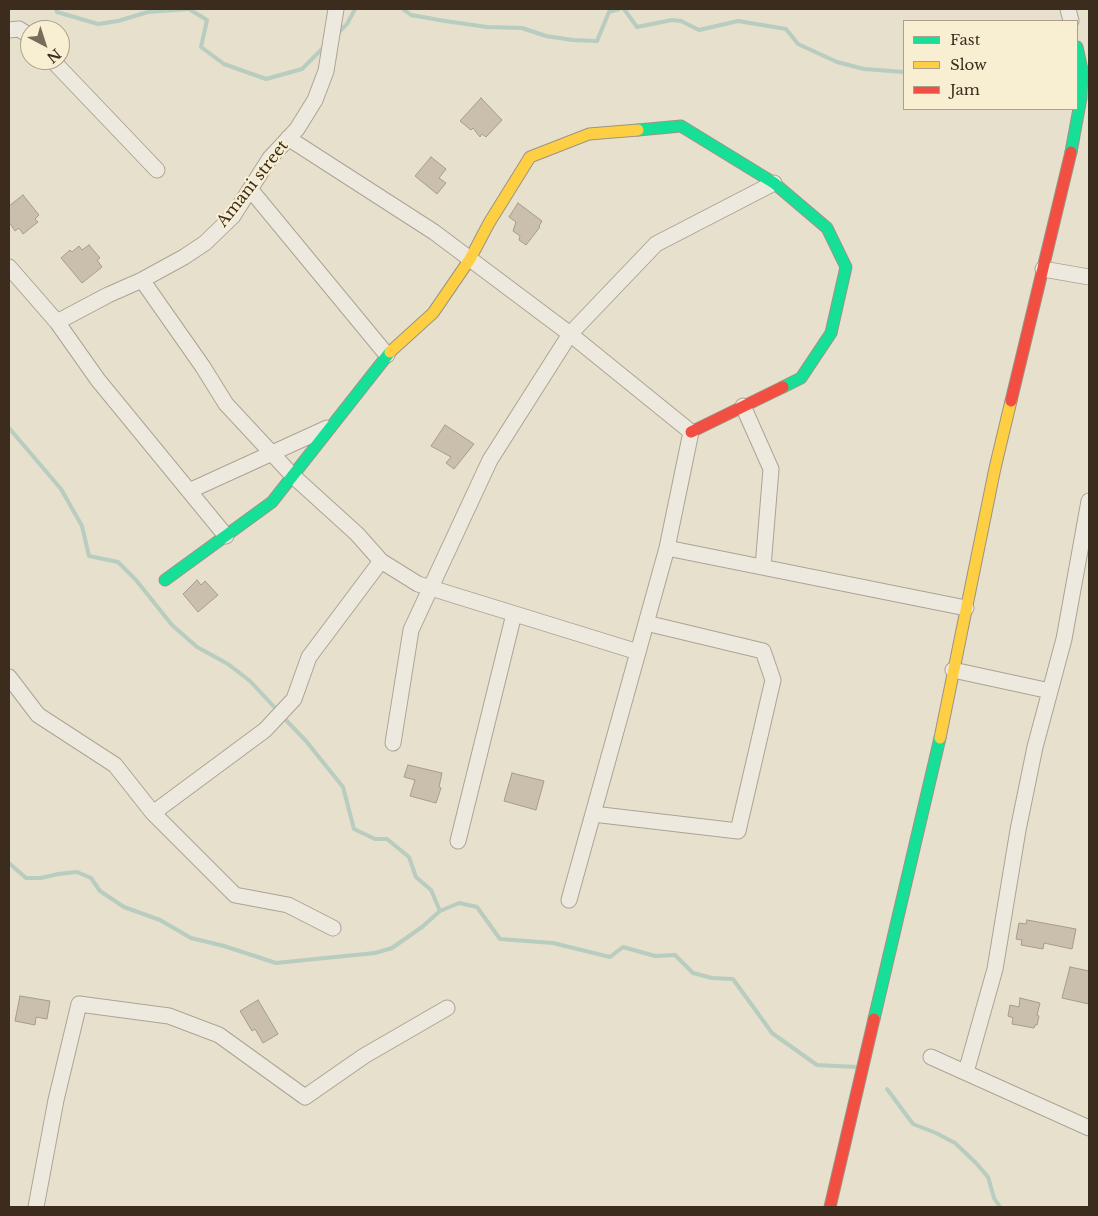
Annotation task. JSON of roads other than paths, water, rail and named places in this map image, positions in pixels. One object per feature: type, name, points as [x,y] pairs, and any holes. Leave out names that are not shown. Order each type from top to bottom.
[{"type":"street","name":"Amani street","points":[[57,322],[184,257],[205,242],[233,216],[270,158],[297,129],[315,100],[326,71],[336,9]]},
{"type":"street","points":[[830,1207],[934,765],[994,468],[1053,236],[1085,99],[1078,52]]},
{"type":"street","points":[[62,70],[157,170]]},
{"type":"street","points":[[165,580],[272,502],[387,355],[433,313],[470,258],[489,223],[530,157],[589,134],[680,126],[774,183],[828,228],[846,267],[831,333],[801,378],[691,432]]},
{"type":"street","points":[[288,138],[434,232],[470,258],[570,334],[691,432]]},
{"type":"street","points":[[393,742],[411,630],[490,460],[570,334],[656,244],[774,183]]},
{"type":"street","points":[[250,190],[387,355]]},
{"type":"street","points":[[9,267],[57,322],[98,380],[226,536]]},
{"type":"street","points":[[1044,269],[1089,277]]},
{"type":"street","points":[[142,280],[203,367],[226,404],[292,475],[357,534],[381,561],[418,584],[638,652]]},
{"type":"street","points":[[743,406],[771,469],[763,567]]},
{"type":"street","points":[[189,491],[330,426]]},
{"type":"street","points":[[569,900],[667,548],[691,432]]},
{"type":"street","points":[[966,1072],[995,969],[1018,830],[1035,747],[1064,639],[1089,500]]},
{"type":"street","points":[[667,548],[966,608]]},
{"type":"street","points":[[152,813],[265,730],[294,700],[310,657],[381,561]]},
{"type":"street","points":[[458,841],[514,614]]},
{"type":"street","points":[[592,814],[738,831],[773,680],[763,652],[646,623]]},
{"type":"street","points":[[953,670],[1050,691]]},
{"type":"street","points":[[9,677],[38,715],[115,765],[152,813],[235,895],[288,905],[332,928]]},
{"type":"street","points":[[36,1207],[56,1100],[80,1004],[169,1016],[219,1035],[305,1097],[364,1056],[447,1008]]},
{"type":"street","points":[[931,1057],[1089,1128]]},
{"type":"waterway","points":[[56,9],[57,12],[98,24],[118,21],[148,12],[188,9]]},
{"type":"waterway","points":[[189,9],[207,20],[201,47],[224,64],[266,79],[302,69],[325,46]]},
{"type":"waterway","points":[[337,34],[347,24],[355,9]]},
{"type":"waterway","points":[[403,9],[411,15],[445,21],[487,27],[522,28],[546,36],[597,41],[609,12],[619,9]]},
{"type":"waterway","points":[[624,9],[637,27],[672,20],[681,21],[699,30],[738,21],[786,29],[798,44],[837,62],[864,69],[903,72]]},
{"type":"waterway","points":[[9,428],[61,489],[82,526],[89,556],[118,562],[136,580],[172,625],[197,647],[228,664],[250,681],[277,710]]},
{"type":"waterway","points":[[282,716],[306,741],[343,787],[354,829],[375,839],[387,839],[409,857],[416,877],[431,890],[440,911]]},
{"type":"waterway","points":[[9,863],[26,878],[41,878],[77,872],[91,878],[100,891],[124,907],[160,920],[191,938],[224,946],[276,963],[375,953],[392,948],[422,927],[440,911],[459,903],[477,907],[500,939],[553,943],[610,957],[623,947],[655,956],[675,955],[693,973],[712,978],[733,979],[772,1033],[817,1065],[857,1067]]},
{"type":"waterway","points":[[887,1089],[913,1124],[955,1143],[976,1163],[988,1177],[994,1198],[1000,1207]]}]
